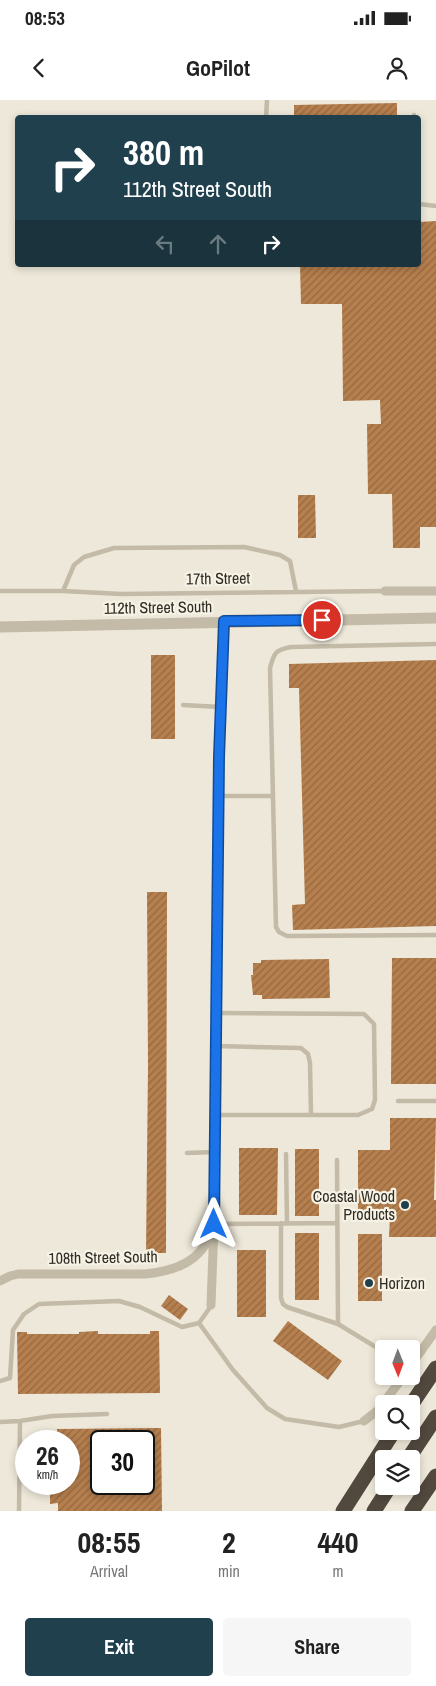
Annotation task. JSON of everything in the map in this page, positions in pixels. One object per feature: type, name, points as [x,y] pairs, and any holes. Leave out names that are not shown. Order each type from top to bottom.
[{"type":"highway","points":[[418,1395],[436,1368]]},
{"type":"highway","points":[[414,1450],[436,1417]]},
{"type":"highway","points":[[343,1511],[388,1440]]},
{"type":"highway","points":[[332,1511],[372,1465]]},
{"type":"highway","points":[[412,1511],[436,1476]]},
{"type":"highway","points":[[374,1511],[384,1495]]},
{"type":"street","name":"17th Street","points":[[385,591],[436,591]]},
{"type":"street","name":"112th Street South","points":[[0,627],[436,618]]},
{"type":"street","points":[[211,1305],[214,1224],[219,796],[224,621]]},
{"type":"street","name":"108th Street South","points":[[0,1281],[18,1274],[145,1274],[173,1270],[185,1265],[199,1253],[208,1240],[214,1224]]},
{"type":"street","points":[[420,1352],[436,1330]]},
{"type":"street","points":[[364,1421],[377,1411],[397,1385]]},
{"type":"lane","points":[[266,115],[267,100]]},
{"type":"lane","points":[[421,204],[436,206]]},
{"type":"lane","points":[[63,591],[74,566],[79,561],[84,557],[114,548],[244,547],[280,555],[290,561],[296,591]]},
{"type":"lane","name":"17th Street","points":[[0,591],[63,591],[121,594],[385,591]]},
{"type":"lane","points":[[436,644],[291,647],[280,649],[273,655],[270,668],[276,927],[279,932],[287,936],[436,935]]},
{"type":"lane","points":[[182,706],[221,707]]},
{"type":"lane","points":[[219,796],[273,796]]},
{"type":"lane","points":[[214,1116],[358,1115],[372,1109],[375,1100],[374,1024],[364,1014],[216,1013]]},
{"type":"lane","points":[[215,1046],[301,1048],[308,1054],[310,1063],[311,1115]]},
{"type":"lane","points":[[398,1101],[436,1101]]},
{"type":"lane","points":[[187,1153],[214,1152]]},
{"type":"lane","points":[[286,1154],[287,1223]]},
{"type":"lane","points":[[337,1160],[338,1324]]},
{"type":"lane","points":[[281,1223],[281,1298],[283,1304],[338,1324],[375,1347]]},
{"type":"lane","points":[[214,1224],[337,1223]]},
{"type":"lane","points":[[0,1381],[10,1378],[13,1330],[24,1314],[39,1304],[119,1301],[140,1307],[182,1327],[199,1323],[211,1305]]},
{"type":"lane","points":[[199,1323],[233,1370],[267,1408],[285,1418],[339,1426],[364,1421]]},
{"type":"lane","points":[[0,1422],[52,1416],[107,1414]]},
{"type":"lane","points":[[19,1511],[20,1421]]},
{"type":"building","points":[[397,103],[397,115],[294,115],[294,105]]},
{"type":"building","points":[[436,221],[436,527],[420,527],[420,548],[393,548],[392,494],[368,494],[367,424],[381,424],[380,400],[343,401],[342,304],[301,304],[300,267],[421,267],[421,222]]},
{"type":"building","points":[[298,495],[315,495],[316,538],[298,538]]},
{"type":"building","points":[[151,655],[175,655],[175,739],[151,739]]},
{"type":"building","points":[[436,660],[436,926],[293,930],[292,905],[305,904],[299,688],[289,688],[289,664]]},
{"type":"building","points":[[147,892],[167,892],[166,1253],[146,1253]]},
{"type":"building","points":[[392,958],[436,958],[436,1084],[391,1084]]},
{"type":"building","points":[[329,959],[330,998],[262,999],[262,995],[253,995],[251,975],[253,975],[253,963],[261,963],[261,960]]},
{"type":"building","points":[[390,1118],[436,1118],[434,1200],[436,1200],[436,1237],[389,1237],[390,1217],[358,1217],[358,1150],[390,1150]]},
{"type":"building","points":[[239,1148],[278,1148],[277,1215],[239,1215]]},
{"type":"building","points":[[295,1149],[319,1149],[319,1216],[295,1216]]},
{"type":"building","points":[[295,1233],[319,1233],[319,1300],[295,1300]]},
{"type":"building","points":[[358,1234],[382,1234],[382,1301],[358,1301]]},
{"type":"building","points":[[237,1250],[266,1250],[266,1317],[237,1317]]},
{"type":"building","points":[[169,1295],[188,1309],[180,1320],[161,1306]]},
{"type":"building","points":[[288,1321],[342,1361],[328,1380],[273,1341]]},
{"type":"building","points":[[98,1331],[98,1334],[150,1334],[150,1331],[159,1331],[160,1393],[18,1394],[17,1332],[27,1332],[27,1334],[79,1334],[79,1332]]},
{"type":"building","points":[[161,1428],[162,1511],[58,1511],[58,1503],[50,1504],[50,1495],[80,1495],[80,1430],[57,1430]]},
{"type":"place","name":"Coastal Wood Products","points":[[405,1205]]},
{"type":"place","name":"Horizon","points":[[369,1283]]},
{"type":"route","points":[[214,1224],[219,757],[224,621],[322,620]]}]
